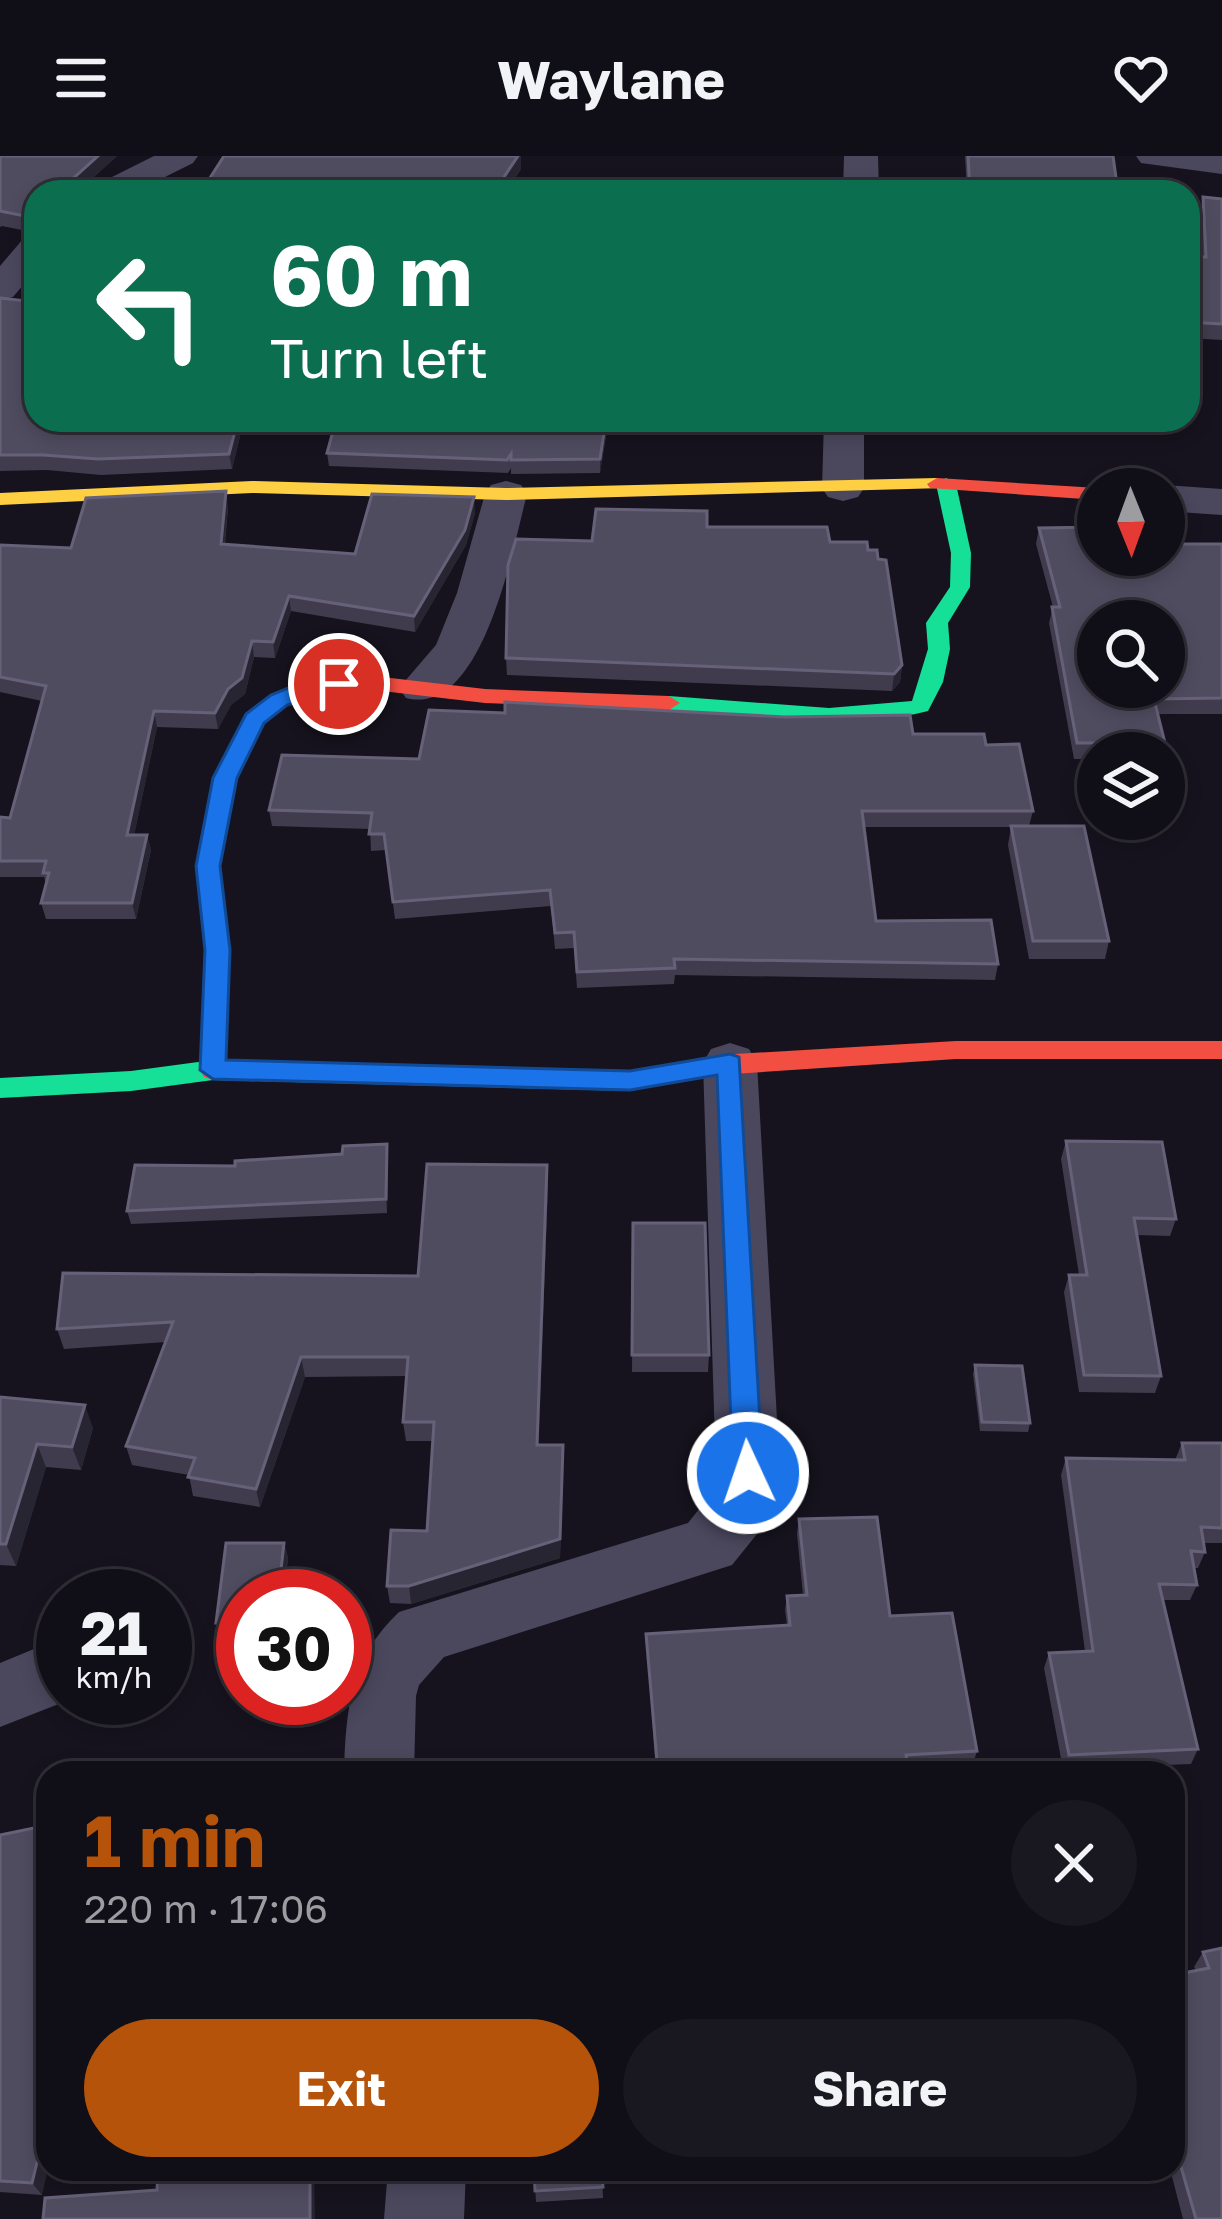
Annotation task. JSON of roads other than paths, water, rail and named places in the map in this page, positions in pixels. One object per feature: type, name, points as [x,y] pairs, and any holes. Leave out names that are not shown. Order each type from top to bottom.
[{"type":"street","points":[[132,180],[181,156]]},
{"type":"street","points":[[1153,156],[1222,164]]},
{"type":"street","points":[[0,289],[24,261]]},
{"type":"street","points":[[843,488],[844,432]]},
{"type":"street","points":[[213,1070],[218,950],[208,866],[225,778],[254,719],[279,700],[305,689],[339,684],[784,712],[895,713],[920,706],[935,665],[937,623],[960,587],[962,554],[946,484]]},
{"type":"street","points":[[0,499],[252,487],[506,494],[946,484],[1077,493]]},
{"type":"street","points":[[422,688],[457,650],[479,593],[506,494]]},
{"type":"street","points":[[1185,499],[1222,502]]},
{"type":"street","points":[[0,1088],[131,1081],[213,1070],[630,1081],[730,1064],[956,1050],[1222,1050]]},
{"type":"street","points":[[380,1761],[382,1679],[397,1654],[422,1633],[709,1545],[734,1514],[748,1473],[730,1064]]},
{"type":"street","points":[[0,1695],[36,1684]]},
{"type":"street","points":[[424,2219],[426,2181]]}]
